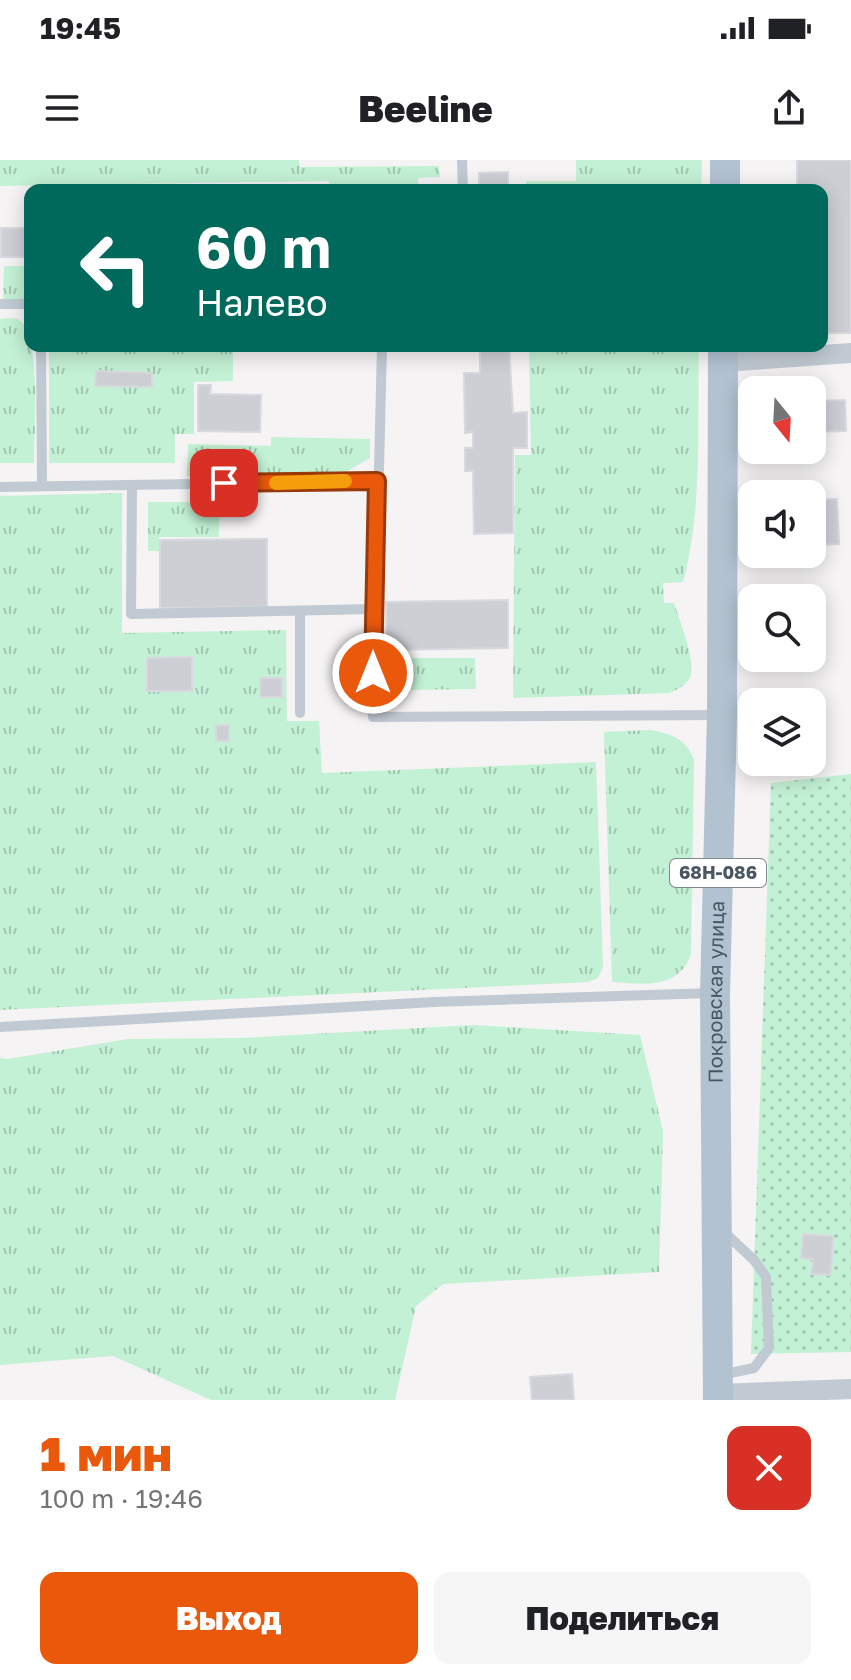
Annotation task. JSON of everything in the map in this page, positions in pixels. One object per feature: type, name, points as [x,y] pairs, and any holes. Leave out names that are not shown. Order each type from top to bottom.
[{"type":"main road","points":[[725,160],[725,184]]},
{"type":"main road","name":"Покровская улица","points":[[718,1390],[715,993],[722,715],[723,354]]},
{"type":"street","points":[[723,354],[851,353]]},
{"type":"street","points":[[718,1390],[851,1389]]},
{"type":"lane","points":[[462,160],[463,184]]},
{"type":"lane","points":[[0,304],[24,304]]},
{"type":"lane","points":[[41,352],[42,486]]},
{"type":"lane","points":[[382,352],[373,717],[722,715]]},
{"type":"lane","points":[[0,487],[377,481]]},
{"type":"lane","points":[[132,485],[131,614],[374,609]]},
{"type":"lane","points":[[300,611],[300,713]]},
{"type":"lane","points":[[0,1027],[434,1002],[715,993]]},
{"type":"lane","points":[[716,1226],[754,1260],[766,1277],[769,1348],[754,1368],[718,1390]]},
{"type":"green space","points":[[0,160],[299,160],[300,167],[439,166],[440,177],[418,178],[418,184],[329,184],[329,181],[0,186]]},
{"type":"green space","points":[[576,160],[702,160],[701,184],[526,184],[526,181],[576,181]]},
{"type":"green space","points":[[4,266],[24,266],[24,301],[3,300]]},
{"type":"green space","points":[[12,318],[24,326],[24,352],[32,352],[34,463],[0,463],[0,319]]},
{"type":"green space","points":[[49,352],[233,352],[233,381],[194,382],[194,434],[175,434],[175,463],[49,463]],"holes":[[[96,371],[152,373],[152,387],[96,386]]]},
{"type":"green space","points":[[529,352],[699,352],[694,525],[683,582],[663,583],[664,603],[674,603],[691,662],[690,678],[681,687],[669,693],[513,698],[515,455],[531,455]]},
{"type":"green space","points":[[271,437],[370,439],[370,458],[346,472],[322,478],[187,476],[188,444],[271,446]]},
{"type":"green space","points":[[122,493],[122,633],[286,630],[287,721],[319,721],[322,773],[596,762],[603,967],[598,978],[588,982],[0,1010],[0,496]],"holes":[[[148,658],[192,658],[192,691],[148,691]]]},
{"type":"green space","points":[[148,502],[219,502],[219,537],[159,537],[159,551],[148,551]]},
{"type":"green space","points":[[405,658],[475,658],[476,689],[406,690]]},
{"type":"green space","points":[[651,730],[677,739],[687,747],[694,760],[691,954],[678,974],[669,979],[647,984],[612,982],[604,732]]},
{"type":"green space","points":[[851,774],[851,1352],[751,1354],[771,783]]},
{"type":"green space","points":[[473,1025],[640,1035],[663,1131],[659,1272],[443,1284],[416,1306],[395,1400],[211,1400],[113,1356],[0,1365],[0,1058],[128,1039],[241,1038]]},
{"type":"building","points":[[797,160],[851,160],[851,333],[828,333],[828,184],[797,184]]},
{"type":"building","points":[[508,172],[508,184],[479,184],[479,173]]},
{"type":"building","points":[[1,228],[24,228],[24,257],[1,257]]},
{"type":"building","points":[[480,352],[509,352],[513,413],[527,412],[527,448],[513,448],[513,533],[474,534],[473,471],[465,471],[465,448],[473,448],[473,432],[465,433],[464,373],[480,373]]},
{"type":"building","points":[[96,371],[152,373],[152,387],[95,386]]},
{"type":"building","points":[[198,385],[211,385],[210,394],[261,395],[260,432],[198,431]]},
{"type":"building","points":[[845,400],[846,431],[826,432],[826,401]]},
{"type":"building","points":[[826,499],[837,499],[839,544],[826,544]]},
{"type":"building","points":[[267,539],[267,607],[160,608],[160,540]]},
{"type":"building","points":[[508,600],[508,648],[387,650],[386,602]]},
{"type":"building","points":[[192,657],[192,691],[147,691],[147,658]]},
{"type":"building","points":[[260,678],[282,678],[282,697],[260,697]]},
{"type":"building","points":[[216,725],[229,725],[229,741],[216,741]]},
{"type":"building","points":[[803,1234],[833,1236],[831,1275],[811,1274],[813,1259],[801,1258]]},
{"type":"building","points":[[572,1374],[574,1400],[532,1400],[530,1377]]},
{"type":"slow traffic","points":[[276,483],[345,481]]},
{"type":"route","points":[[224,483],[377,481],[373,673]]}]
